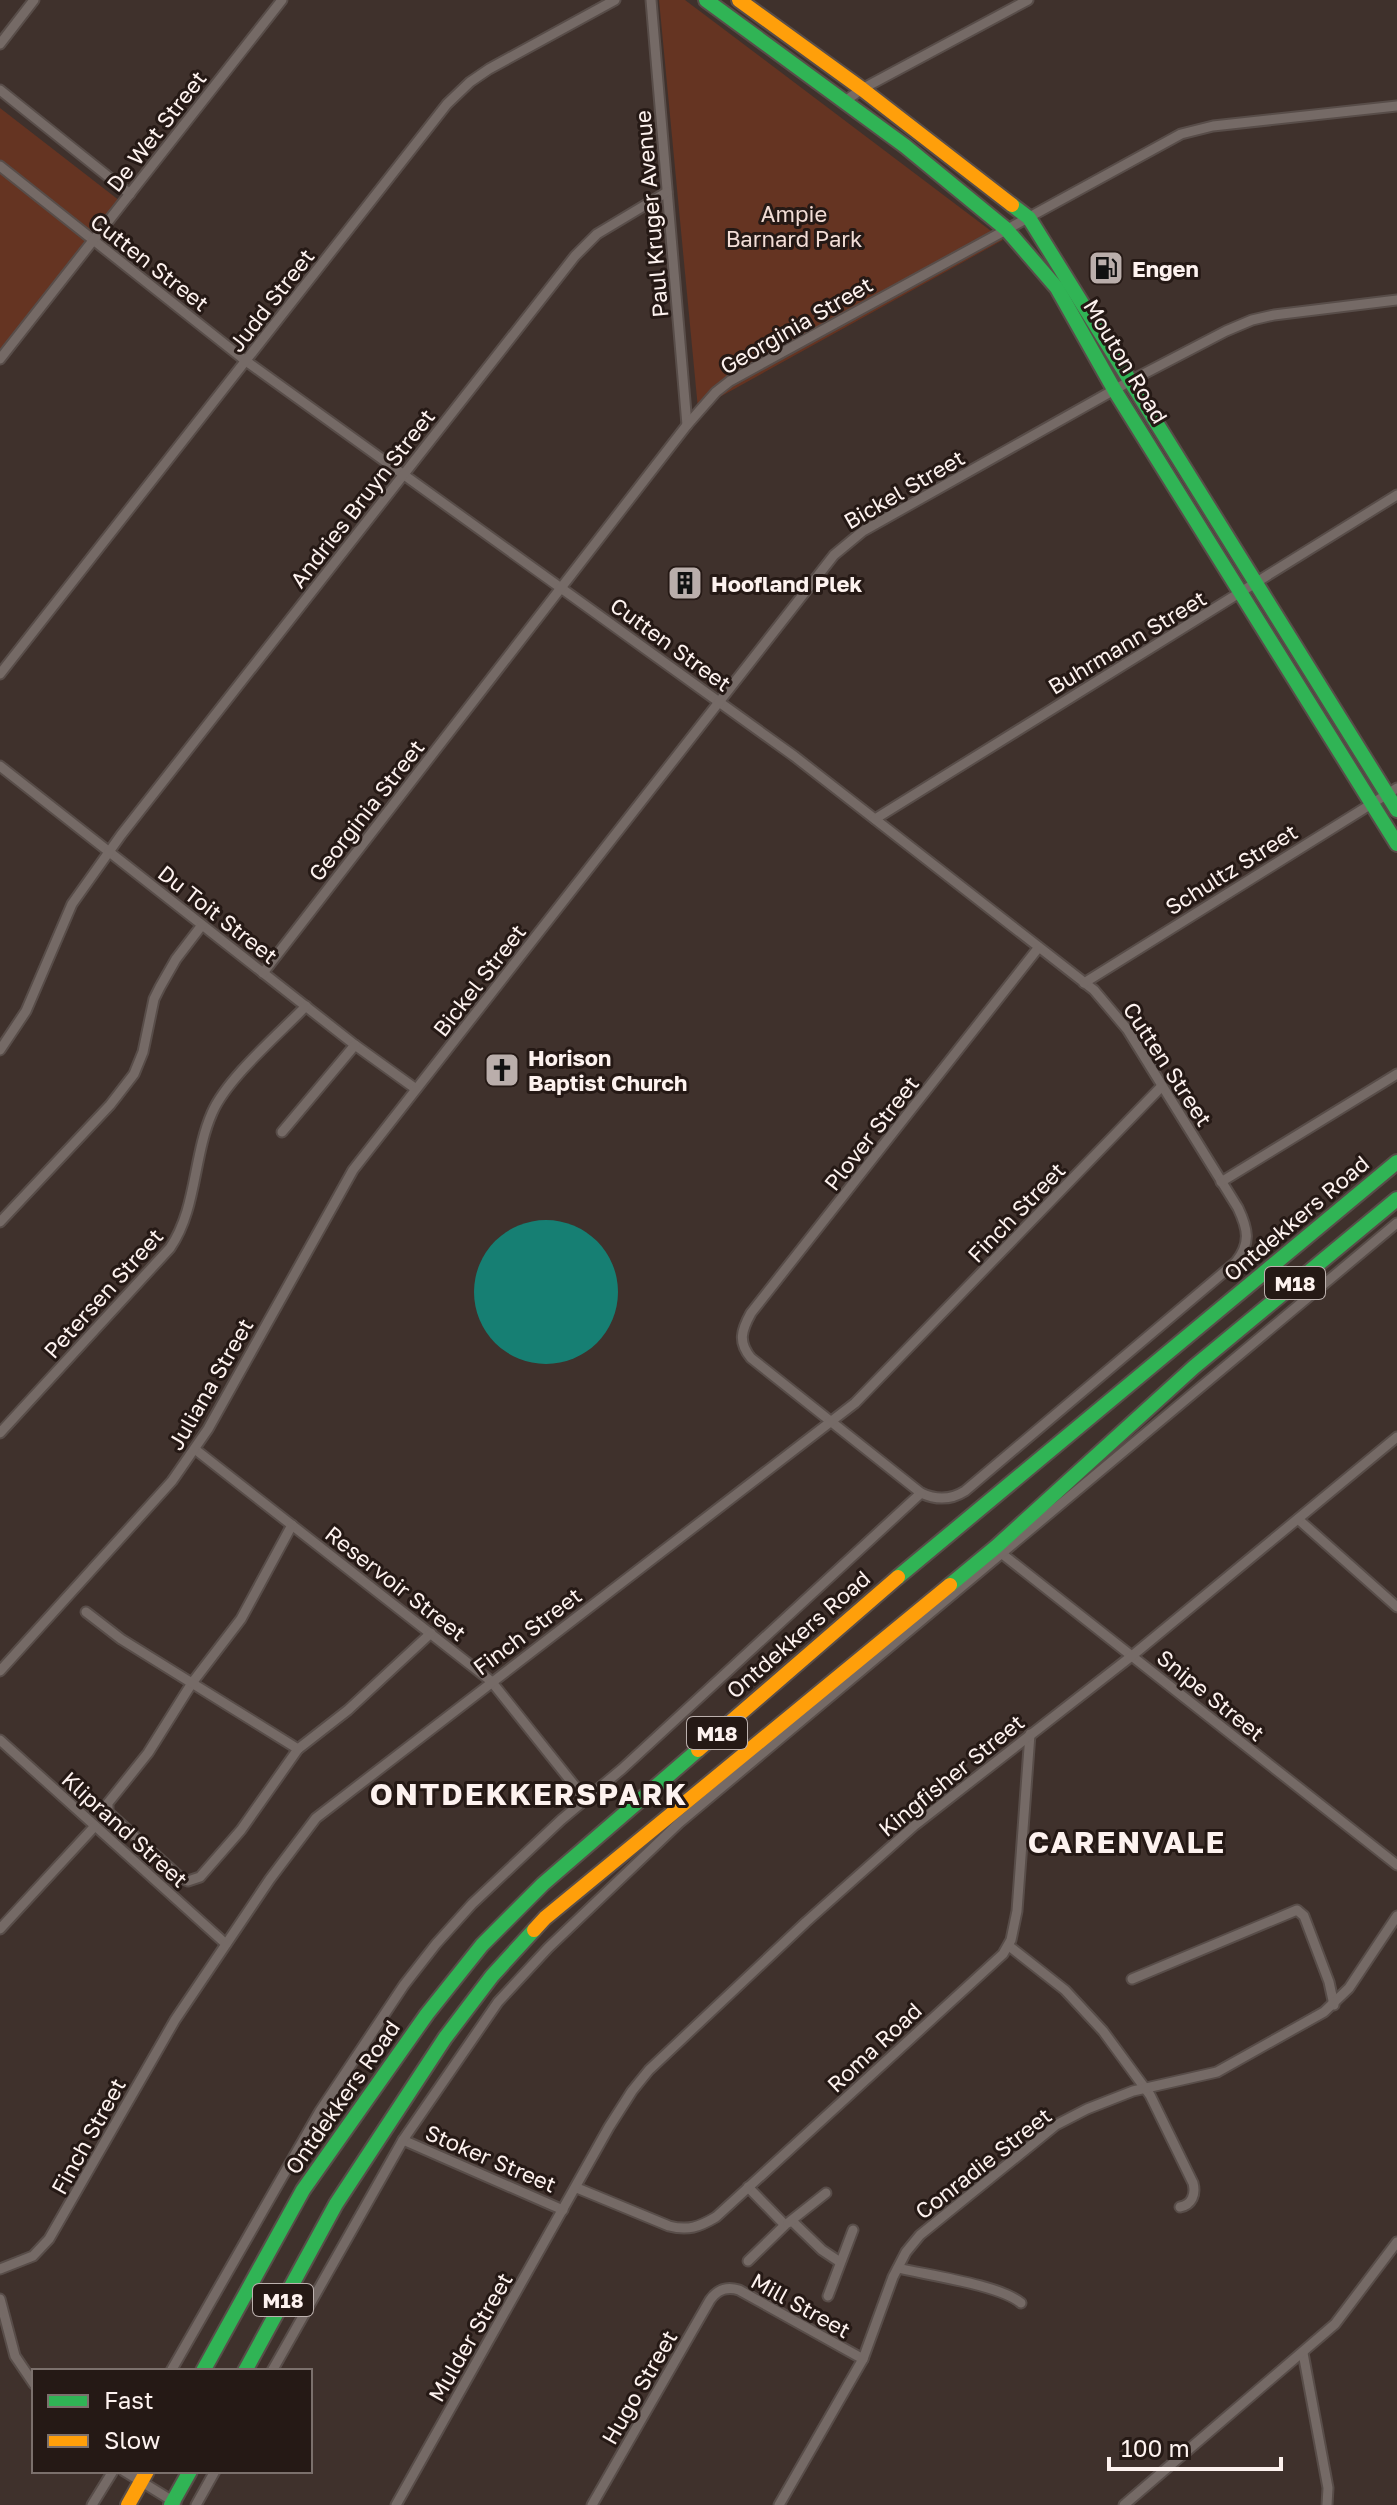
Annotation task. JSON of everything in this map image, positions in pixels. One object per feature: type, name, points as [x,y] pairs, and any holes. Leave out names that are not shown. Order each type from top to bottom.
[{"type":"main road","name":"Mouton Road","points":[[706,0],[905,146],[1006,229],[1057,288],[1115,391],[1397,844]]},
{"type":"main road","name":"Mouton Road","points":[[739,0],[862,89],[1029,218],[1256,583],[1392,791],[1397,810]]},
{"type":"main road","name":"Ontdekkers Road","points":[[204,2369],[303,2190],[427,2014],[492,1935],[543,1884],[962,1522],[1397,1162]]},
{"type":"main road","name":"M18","points":[[246,2369],[336,2204],[445,2038],[492,1976],[545,1918],[996,1547],[1194,1367],[1397,1199]]},
{"type":"main road","points":[[174,2504],[189,2473]]},
{"type":"main road","points":[[128,2505],[144,2477]]},
{"type":"street","points":[[0,44],[34,0]]},
{"type":"street","name":"De Wet Street","points":[[0,359],[282,0]]},
{"type":"street","name":"Judd Street","points":[[0,674],[447,104],[489,69],[615,0]]},
{"type":"street","name":"Paul Kruger Avenue","points":[[651,0],[687,425]]},
{"type":"street","points":[[845,101],[1028,0]]},
{"type":"street","points":[[0,90],[130,194]]},
{"type":"street","name":"Georginia Street","points":[[263,973],[687,425],[730,381],[1189,131],[1397,106]]},
{"type":"street","name":"Cutten Street","points":[[0,166],[246,361],[721,702],[1094,990],[1127,1029],[1245,1224]]},
{"type":"street","name":"Andries Bruyn Street","points":[[0,1050],[26,1011],[72,904],[108,851],[584,246],[624,216],[667,192]]},
{"type":"street","name":"Bickel Street","points":[[416,1089],[834,555],[854,537],[1130,381],[1252,320],[1397,300]]},
{"type":"street","name":"Buhrmann Street","points":[[875,819],[1397,495]]},
{"type":"street","name":"Du Toit Street","points":[[0,766],[355,1045],[416,1089]]},
{"type":"street","name":"Schultz Street","points":[[1084,983],[1392,791]]},
{"type":"street","points":[[0,1222],[110,1105],[134,1074],[143,1052],[154,999],[176,959],[202,925]]},
{"type":"street","name":"Plover Street","points":[[832,1421],[751,1358],[742,1345],[743,1328],[751,1313],[1039,947]]},
{"type":"street","name":"Petersen Street","points":[[0,1433],[170,1248],[183,1227],[212,1112],[243,1071],[306,1006]]},
{"type":"street","points":[[282,1132],[355,1045]]},
{"type":"street","points":[[1221,1182],[1397,1074]]},
{"type":"street","name":"Finch Street","points":[[0,2269],[33,2256],[49,2239],[175,2020],[316,1818],[832,1421],[864,1393],[1162,1086]]},
{"type":"street","name":"Juliana Street","points":[[0,1671],[155,1500],[196,1450],[342,1186],[416,1089]]},
{"type":"street","points":[[273,2369],[403,2140],[498,2002],[604,1893],[679,1823],[1397,1223]]},
{"type":"street","name":"Ontdekkers Road","points":[[172,2369],[320,2111],[404,1985],[472,1904],[921,1493],[941,1499],[965,1491],[1236,1262],[1248,1241],[1245,1224]]},
{"type":"street","points":[[832,1421],[921,1493]]},
{"type":"street","name":"Kingfisher Street","points":[[577,2188],[609,2127],[649,2070],[806,1922],[915,1825],[1133,1655],[1397,1437]]},
{"type":"street","name":"Reservoir Street","points":[[196,1450],[491,1681],[586,1800]]},
{"type":"street","points":[[1298,1519],[1397,1607]]},
{"type":"street","points":[[292,1525],[241,1619],[192,1683],[148,1753],[108,1803],[108,1812],[181,1878],[188,1881],[200,1877],[241,1830],[298,1749],[348,1710],[431,1633]]},
{"type":"street","name":"Snipe Street","points":[[1001,1553],[1397,1865]]},
{"type":"street","points":[[86,1612],[121,1639],[298,1749]]},
{"type":"street","points":[[1030,1734],[1022,1865],[1009,1946],[1086,2010],[1145,2089],[1193,2183],[1193,2199],[1180,2207]]},
{"type":"street","name":"Kliprand Street","points":[[0,1740],[226,1944]]},
{"type":"street","points":[[0,1929],[95,1826]]},
{"type":"street","points":[[1132,1979],[1297,1910],[1304,1916],[1329,1982],[1334,2005]]},
{"type":"street","name":"Conradie Street","points":[[779,2505],[863,2359],[898,2268],[920,2235],[1044,2133],[1098,2104],[1217,2072],[1334,2005],[1349,1988],[1397,1916]]},
{"type":"street","name":"Roma Road","points":[[577,2188],[682,2229],[702,2225],[716,2217],[1009,1946]]},
{"type":"street","name":"Stoker Street","points":[[403,2140],[563,2210]]},
{"type":"street","points":[[748,2187],[788,2223],[840,2262]]},
{"type":"street","name":"Mulder Street","points":[[396,2505],[577,2188]]},
{"type":"street","points":[[748,2261],[826,2193]]},
{"type":"street","points":[[828,2296],[853,2230]]},
{"type":"street","points":[[1124,2505],[1303,2353],[1350,2307],[1397,2242]]},
{"type":"street","points":[[898,2268],[996,2291],[1021,2303]]},
{"type":"street","name":"Mill Street","points":[[720,2290],[739,2290],[863,2359]]},
{"type":"street","name":"Hugo Street","points":[[592,2505],[710,2300],[720,2290]]},
{"type":"street","points":[[0,2299],[19,2364],[32,2381]]},
{"type":"street","points":[[0,2345],[12,2342]]},
{"type":"street","points":[[1303,2353],[1328,2488],[1327,2505]]},
{"type":"street","points":[[92,2505],[112,2473]]},
{"type":"street","points":[[196,2505],[214,2473]]},
{"type":"street","points":[[144,2477],[174,2504]]},
{"type":"green space","name":"Ampie Barnard Park","points":[[659,0],[685,0],[1003,240],[698,409]]},
{"type":"green space","points":[[0,108],[120,201],[0,355]]},
{"type":"water","points":[[546,1220],[573,1226],[597,1241],[612,1265],[618,1292],[612,1319],[597,1343],[573,1358],[546,1364],[519,1358],[495,1343],[480,1319],[474,1292],[480,1265],[495,1241],[519,1226]]},
{"type":"traffic: fast","points":[[706,0],[905,146],[1006,229],[1057,288],[1115,391],[1397,844]]},
{"type":"traffic: fast","points":[[1012,205],[1029,218],[1397,810]]},
{"type":"traffic: fast","points":[[898,1577],[1397,1162]]},
{"type":"traffic: fast","points":[[950,1585],[1194,1367],[1397,1199]]},
{"type":"traffic: fast","points":[[204,2369],[303,2190],[427,2014],[482,1945],[543,1884],[698,1750]]},
{"type":"traffic: fast","points":[[246,2369],[336,2204],[445,2038],[492,1976],[534,1930]]},
{"type":"traffic: fast","points":[[171,2505],[189,2473]]},
{"type":"traffic: slow","points":[[739,0],[862,89],[1012,205]]},
{"type":"traffic: slow","points":[[698,1750],[898,1577]]},
{"type":"traffic: slow","points":[[534,1930],[950,1585]]},
{"type":"traffic: slow","points":[[128,2505],[146,2473]]},
{"type":"place","name":"Engen","points":[[1106,268]]},
{"type":"place","name":"Hoofland Plek","points":[[685,583]]},
{"type":"place","name":"Horison Baptist Church","points":[[502,1070]]},
{"type":"district","name":"ONTDEKKERSPARK","points":[[529,1794]]},
{"type":"district","name":"CARENVALE","points":[[1127,1842]]}]
